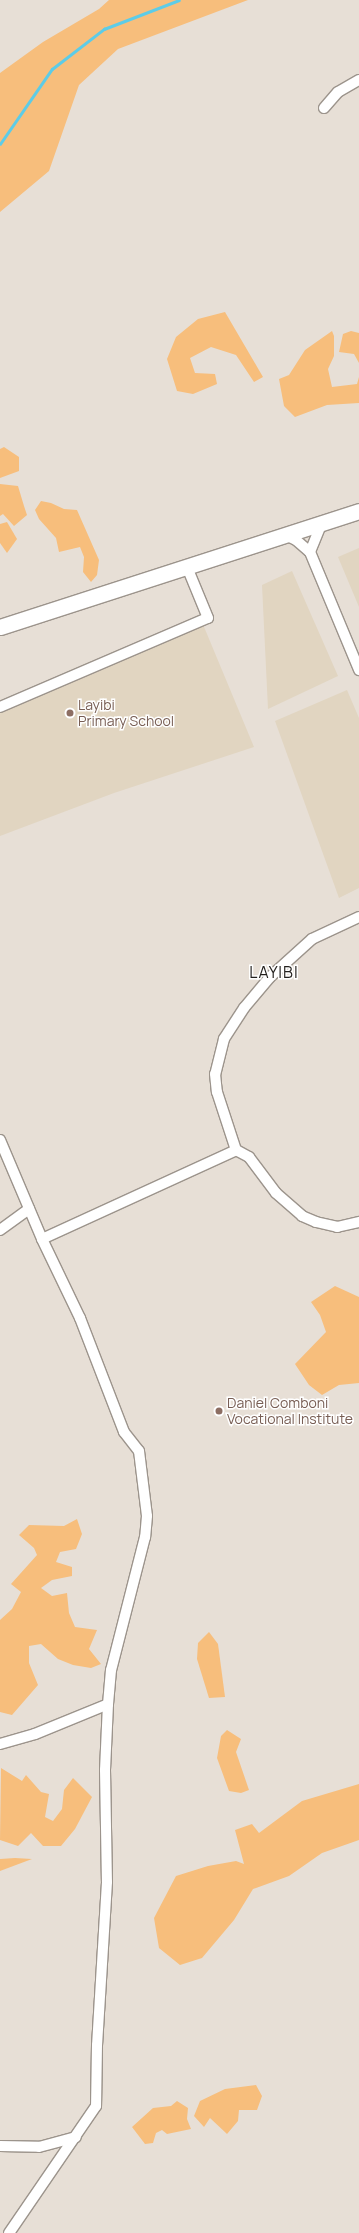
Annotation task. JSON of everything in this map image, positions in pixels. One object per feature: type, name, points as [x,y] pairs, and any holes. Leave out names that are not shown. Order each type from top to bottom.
[{"type":"street","points":[[324,108],[338,92],[359,80]]},
{"type":"street","points":[[0,627],[359,511]]},
{"type":"street","points":[[310,552],[322,523]]},
{"type":"street","points":[[285,535],[296,540],[310,552],[359,670]]},
{"type":"street","points":[[0,707],[208,618],[187,567]]},
{"type":"street","points":[[359,917],[330,929],[297,950],[254,995],[224,1039],[215,1074],[217,1092],[236,1150],[249,1157],[276,1193],[302,1216],[332,1227],[359,1222]]},
{"type":"street","points":[[0,1140],[42,1239],[80,1318],[124,1432],[139,1451],[146,1530],[111,1670],[108,1704],[105,1770],[107,1882],[97,2045],[98,2087],[96,2106],[9,2233]]},
{"type":"street","points":[[42,1239],[236,1150]]},
{"type":"street","points":[[0,1230],[29,1209]]},
{"type":"street","points":[[0,1744],[35,1734],[108,1704]]},
{"type":"street","points":[[0,2146],[39,2147],[76,2136]]},
{"type":"shaded area","points":[[109,0],[248,0],[118,49],[79,85],[49,171],[0,212],[0,73],[43,42],[99,9]]},
{"type":"shaded area","points":[[225,312],[263,377],[254,382],[236,355],[211,347],[190,358],[195,373],[215,374],[217,384],[193,394],[177,391],[167,359],[176,337],[198,319]]},
{"type":"shaded area","points":[[332,331],[334,336],[334,356],[328,369],[332,387],[357,384],[359,377],[359,403],[327,405],[295,417],[284,406],[279,379],[289,375],[305,350]]},
{"type":"shaded area","points":[[351,331],[359,333],[359,363],[354,354],[339,352],[343,334]]},
{"type":"shaded area","points":[[4,447],[19,457],[19,471],[0,478],[0,449]]},
{"type":"shaded area","points":[[0,484],[18,486],[27,515],[14,526],[3,514],[0,516]]},
{"type":"shaded area","points":[[41,501],[51,503],[64,509],[77,510],[99,560],[97,575],[91,582],[83,572],[84,557],[80,547],[59,552],[56,538],[39,519],[35,510]]},
{"type":"shaded area","points":[[7,522],[17,539],[7,553],[0,543],[0,524]]},
{"type":"shaded area","points":[[359,548],[359,607],[338,557]]},
{"type":"shaded area","points":[[292,571],[338,676],[268,709],[262,585]]},
{"type":"shaded area","points":[[202,622],[254,747],[114,793],[0,836],[0,710]]},
{"type":"shaded area","points":[[347,690],[359,718],[359,888],[339,898],[275,721]]},
{"type":"shaded area","points":[[335,1286],[359,1297],[359,1383],[339,1385],[322,1395],[309,1385],[295,1364],[326,1332],[320,1315],[311,1302]]},
{"type":"shaded area","points":[[77,1519],[82,1534],[76,1549],[60,1552],[56,1562],[72,1567],[72,1576],[52,1580],[41,1588],[52,1596],[67,1593],[69,1613],[75,1627],[97,1630],[89,1649],[101,1664],[91,1668],[73,1665],[58,1659],[41,1644],[29,1646],[29,1663],[38,1685],[12,1715],[0,1712],[0,1620],[12,1609],[21,1592],[11,1584],[37,1555],[34,1548],[19,1535],[29,1525],[64,1526]]},
{"type":"shaded area","points":[[209,1632],[218,1644],[225,1697],[209,1698],[197,1659],[198,1643]]},
{"type":"shaded area","points":[[227,1730],[241,1739],[236,1752],[249,1790],[241,1793],[229,1791],[217,1758],[221,1736]]},
{"type":"shaded area","points":[[1,1768],[22,1781],[26,1775],[41,1792],[49,1794],[45,1817],[53,1821],[62,1809],[64,1790],[73,1778],[92,1797],[75,1829],[61,1846],[43,1846],[31,1833],[18,1846],[0,1840]]},
{"type":"shaded area","points":[[359,1784],[359,1840],[322,1853],[289,1876],[253,1889],[234,1920],[202,1958],[180,1965],[159,1948],[154,1918],[176,1876],[208,1866],[236,1861],[244,1864],[235,1830],[252,1824],[259,1833],[302,1801]]},
{"type":"shaded area","points":[[0,1859],[32,1859],[0,1871]]},
{"type":"shaded area","points":[[256,2085],[262,2096],[257,2110],[239,2110],[238,2121],[227,2134],[210,2118],[204,2127],[194,2116],[200,2101],[225,2089]]},
{"type":"shaded area","points":[[177,2101],[188,2108],[187,2119],[191,2129],[167,2134],[162,2130],[156,2133],[153,2143],[145,2144],[132,2127],[153,2108],[171,2106]]},
{"type":"waterway","points":[[0,144],[52,69],[104,29],[179,0]]},
{"type":"place","name":"Layibi Primary School","points":[[70,713]]},
{"type":"place","name":"Daniel Comboni Vocational Institute","points":[[219,1411]]},
{"type":"district","name":"LAYIBI","points":[[274,972]]}]
